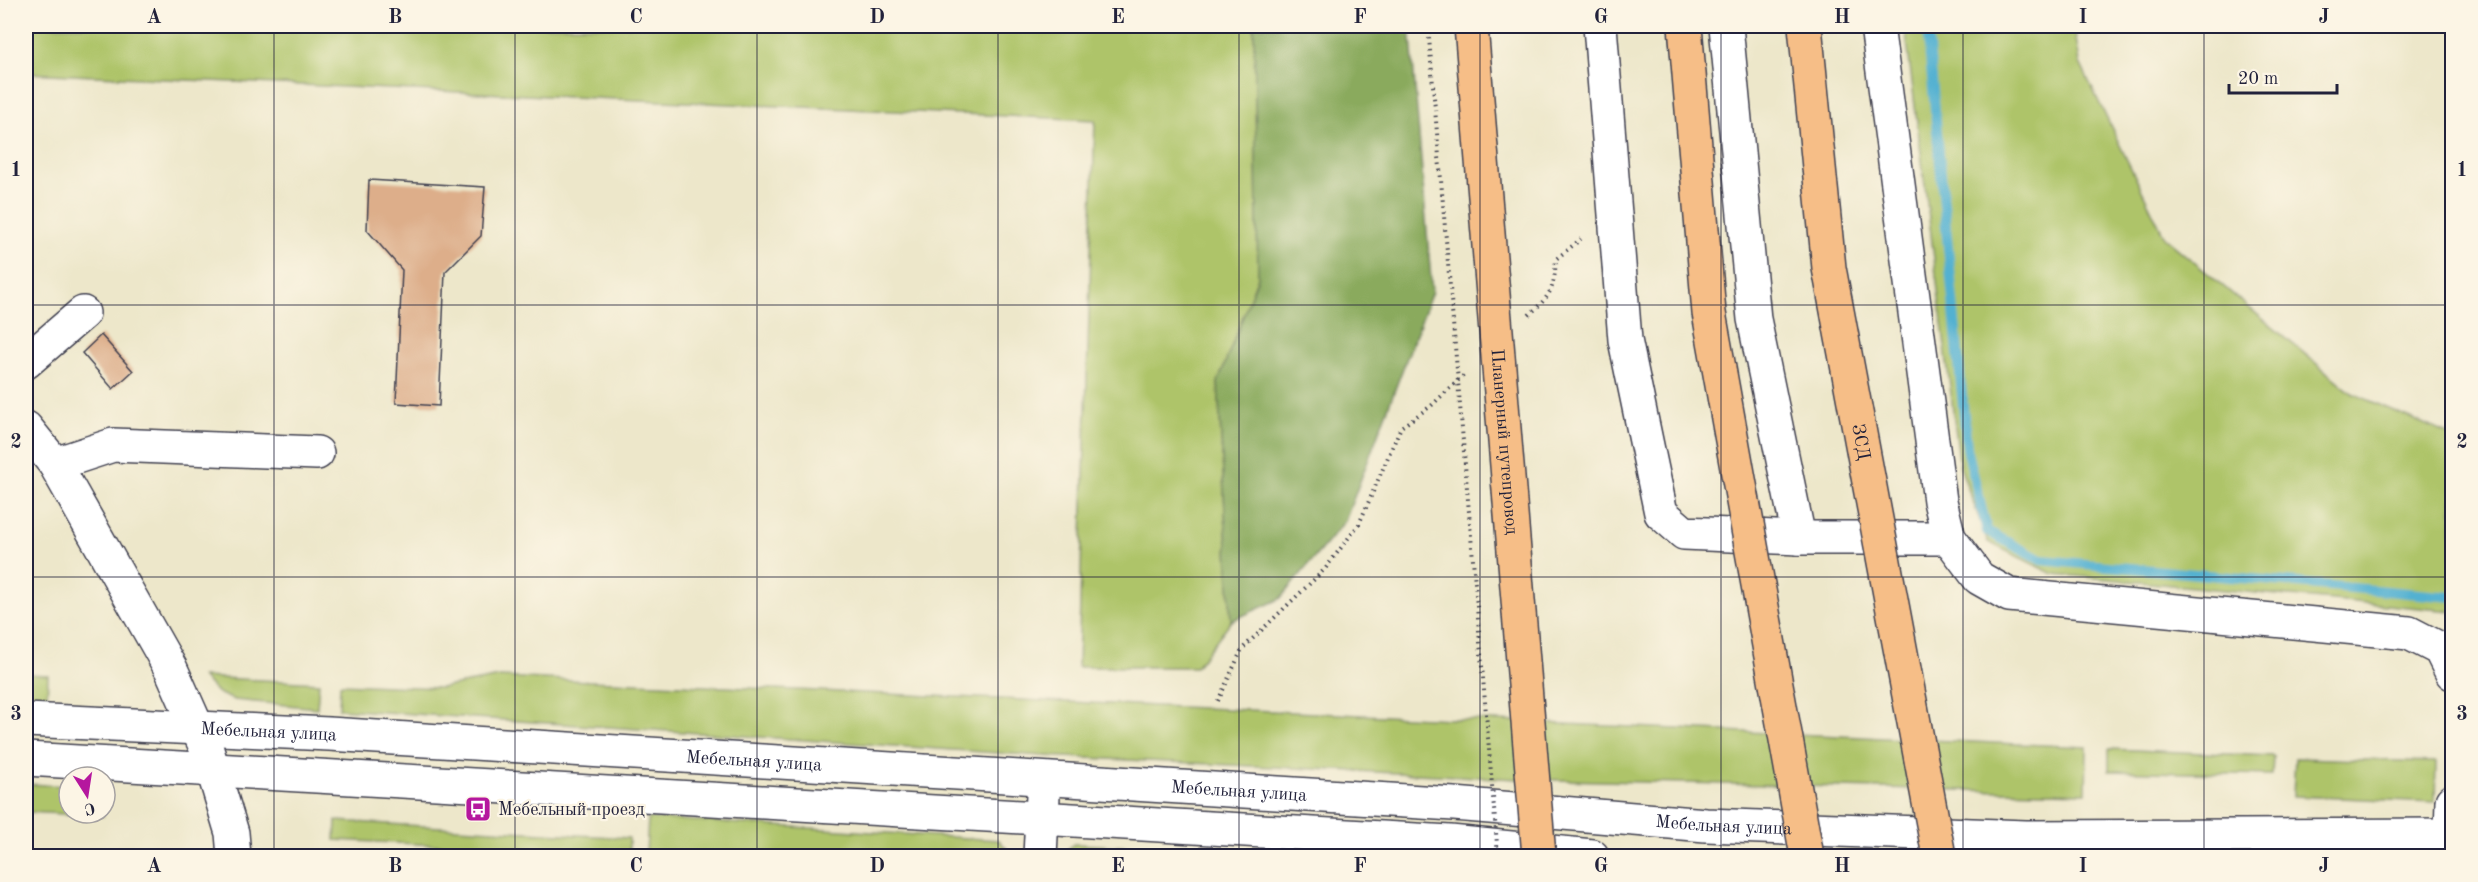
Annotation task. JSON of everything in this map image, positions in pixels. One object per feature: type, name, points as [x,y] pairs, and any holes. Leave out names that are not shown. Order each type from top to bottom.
[{"type":"main road","name":"Планерный путепровод","points":[[1472,26],[1539,856]]},
{"type":"main road","points":[[1685,26],[1709,313],[1807,856]]},
{"type":"main road","name":"ЗСД","points":[[1805,26],[1829,268],[1939,856]]},
{"type":"street","points":[[1600,26],[1625,340],[1661,513],[1684,533],[1799,538],[1949,538]]},
{"type":"street","points":[[1726,26],[1754,319],[1799,538]]},
{"type":"street","points":[[1877,26],[1940,501],[1949,538],[1979,578],[2008,595],[2409,633],[2440,649],[2452,673]]},
{"type":"street","points":[[26,362],[83,313]]},
{"type":"street","points":[[26,428],[55,464],[171,669],[206,749],[232,833],[234,856]]},
{"type":"street","points":[[55,464],[113,446],[317,453]]},
{"type":"street","name":"Мебельная улица","points":[[26,720],[206,749],[1042,819],[1450,842],[1592,856]]},
{"type":"street","name":"Мебельная улица","points":[[26,759],[206,749],[329,734],[1454,804],[1706,825],[2026,837],[2452,835]]},
{"type":"street","points":[[1040,856],[1043,779]]},
{"type":"street","points":[[2452,801],[2452,835]]},
{"type":"path","points":[[1428,26],[1498,856]]},
{"type":"path","points":[[1523,320],[1540,305],[1554,285],[1556,259],[1582,238]]},
{"type":"path","points":[[1218,701],[1242,649],[1325,569],[1359,524],[1401,427],[1431,406],[1473,367]]},
{"type":"green space","points":[[26,26],[1254,26],[1258,277],[1218,382],[1231,621],[1196,667],[1078,667],[1095,120],[26,73]]},
{"type":"green space","points":[[1254,26],[1410,26],[1432,292],[1345,521],[1280,599],[1231,621],[1218,382],[1258,277]]},
{"type":"green space","points":[[1905,26],[2074,26],[2080,63],[2165,238],[2352,393],[2452,436],[2452,614],[2451,611],[2053,574],[1988,542],[1960,467]]},
{"type":"green space","points":[[26,674],[48,675],[47,700],[26,700]]},
{"type":"green space","points":[[202,677],[319,683],[317,708],[234,700],[218,693]]},
{"type":"green space","points":[[500,677],[2087,747],[2086,793],[1519,779],[1044,756],[339,709],[340,684],[440,688]]},
{"type":"green space","points":[[2109,749],[2273,756],[2272,775],[2109,771]]},
{"type":"green space","points":[[2295,758],[2436,762],[2435,802],[2293,796]]},
{"type":"green space","points":[[26,784],[57,785],[57,814],[26,812]]},
{"type":"green space","points":[[648,818],[999,840],[1013,856],[646,854]]},
{"type":"green space","points":[[336,821],[629,838],[629,854],[335,840]]},
{"type":"green space","points":[[1074,844],[1318,856],[1059,856]]},
{"type":"building","points":[[369,180],[485,187],[481,236],[445,272],[439,406],[396,403],[402,270],[367,230]]},
{"type":"building","points":[[101,335],[133,371],[113,389],[82,353]]},
{"type":"waterway","points":[[1927,26],[1967,448],[1987,531],[2041,560],[2452,597]]},
{"type":"place","name":"Мебельный проезд","points":[[478,809]]}]
